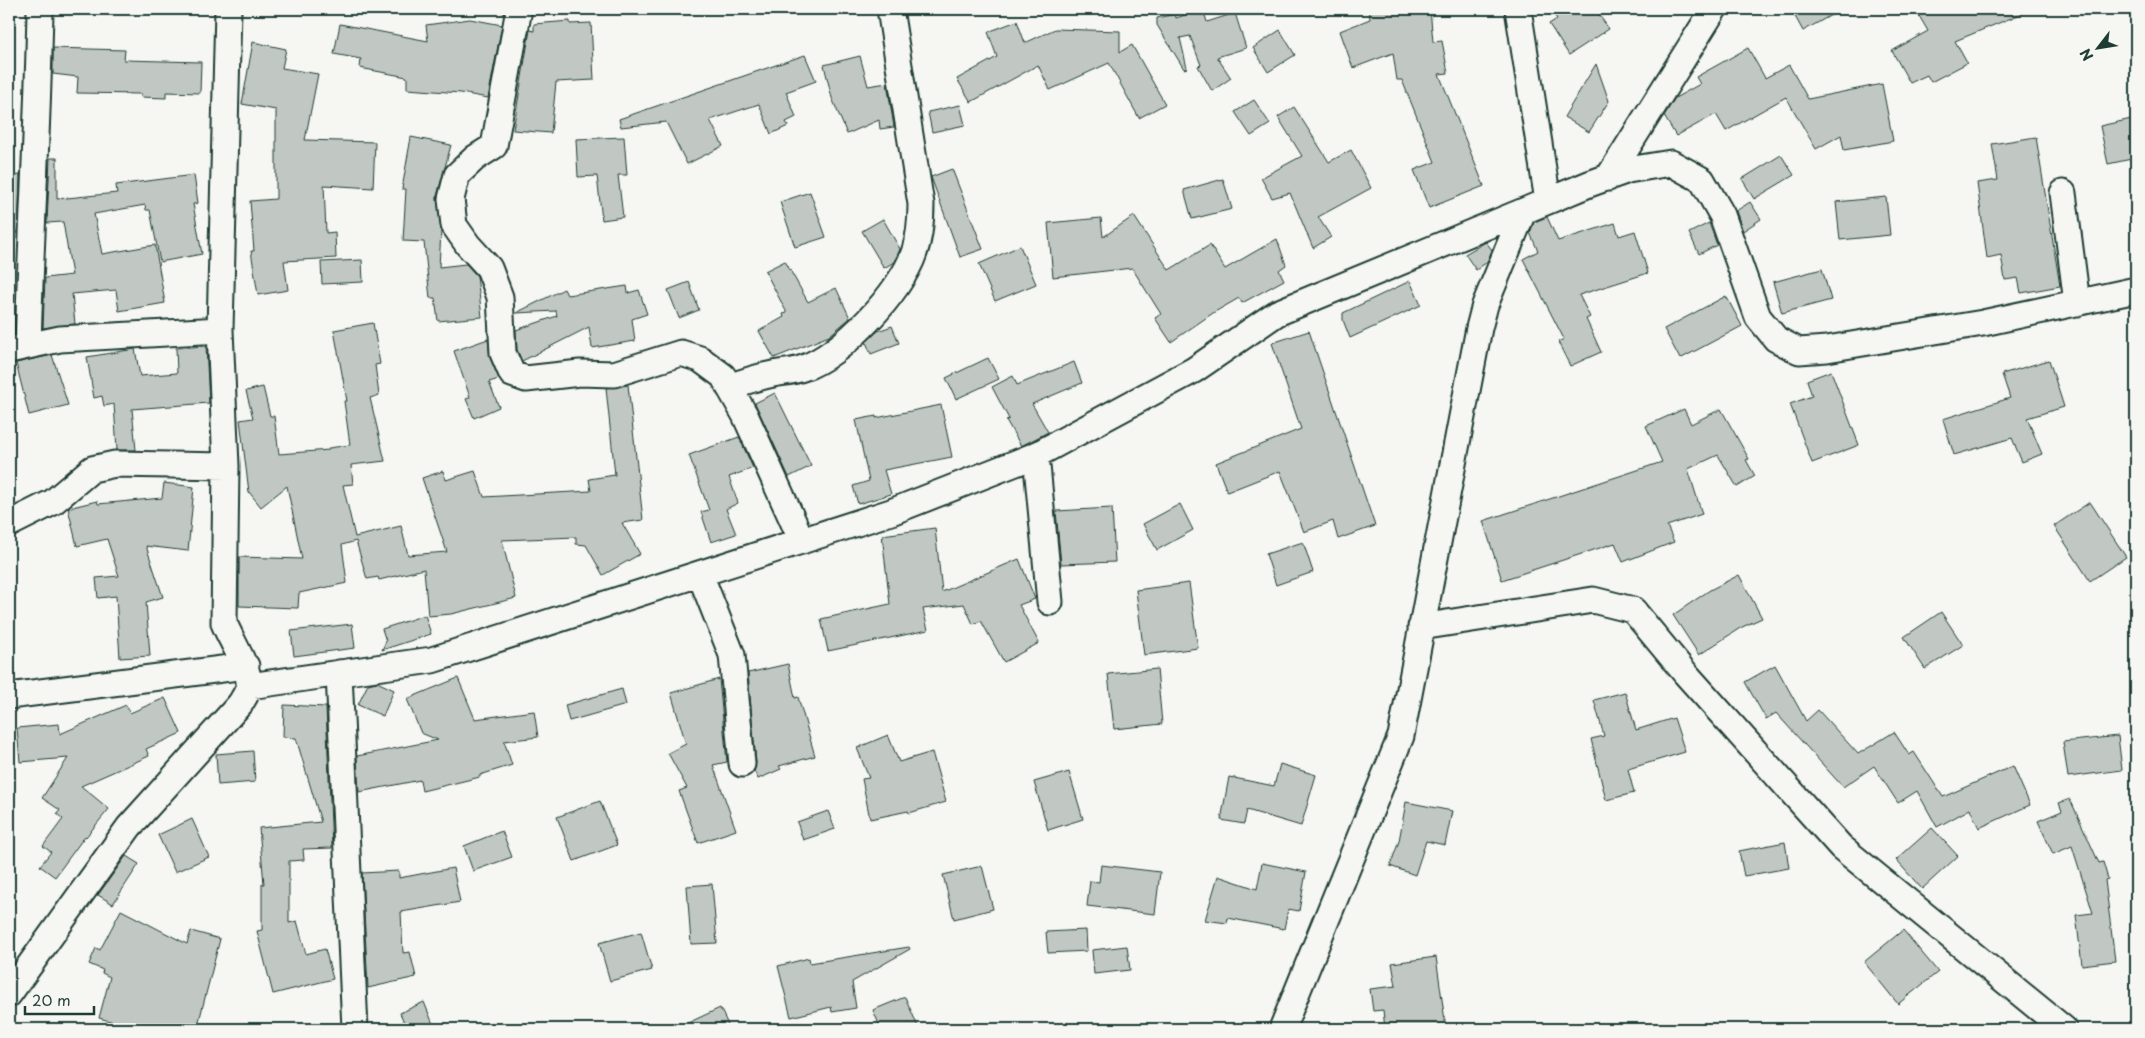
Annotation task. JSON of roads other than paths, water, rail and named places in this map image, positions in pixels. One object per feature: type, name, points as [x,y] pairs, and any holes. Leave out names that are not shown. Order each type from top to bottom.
[{"type":"street","points":[[40,9],[38,120],[18,348],[69,338],[220,330]]},
{"type":"street","points":[[9,994],[129,827],[240,704],[248,676],[224,623],[226,466],[220,330],[228,9]]},
{"type":"street","points":[[519,9],[494,146],[475,158],[457,175],[451,199],[454,225],[468,246],[489,268],[500,296],[503,353],[512,374],[526,379],[580,373],[614,374],[681,353],[700,359],[722,376],[745,414],[802,541]]},
{"type":"street","points":[[729,387],[752,379],[802,369],[830,356],[853,336],[878,308],[902,278],[914,255],[921,227],[921,204],[890,9]]},
{"type":"street","points":[[1518,9],[1548,201]]},
{"type":"street","points":[[1608,178],[1714,9]]},
{"type":"street","points":[[9,696],[248,676],[339,673],[432,660],[802,541],[891,512],[1036,455],[1194,370],[1277,313],[1628,170],[1671,164],[1702,180],[1722,215],[1758,317],[1776,339],[1799,351],[1827,349],[1963,326],[2136,290]]},
{"type":"street","points":[[2063,193],[2077,303]]},
{"type":"street","points":[[1282,1029],[1401,736],[1479,328],[1485,305],[1523,212]]},
{"type":"street","points":[[1036,455],[1050,602]]},
{"type":"street","points":[[9,524],[53,502],[92,469],[115,464],[226,466]]},
{"type":"street","points":[[700,574],[732,655],[742,764]]},
{"type":"street","points":[[1421,627],[1593,600],[1633,610],[1686,674],[1841,847],[2064,1029]]},
{"type":"street","points":[[339,673],[355,1029]]}]
